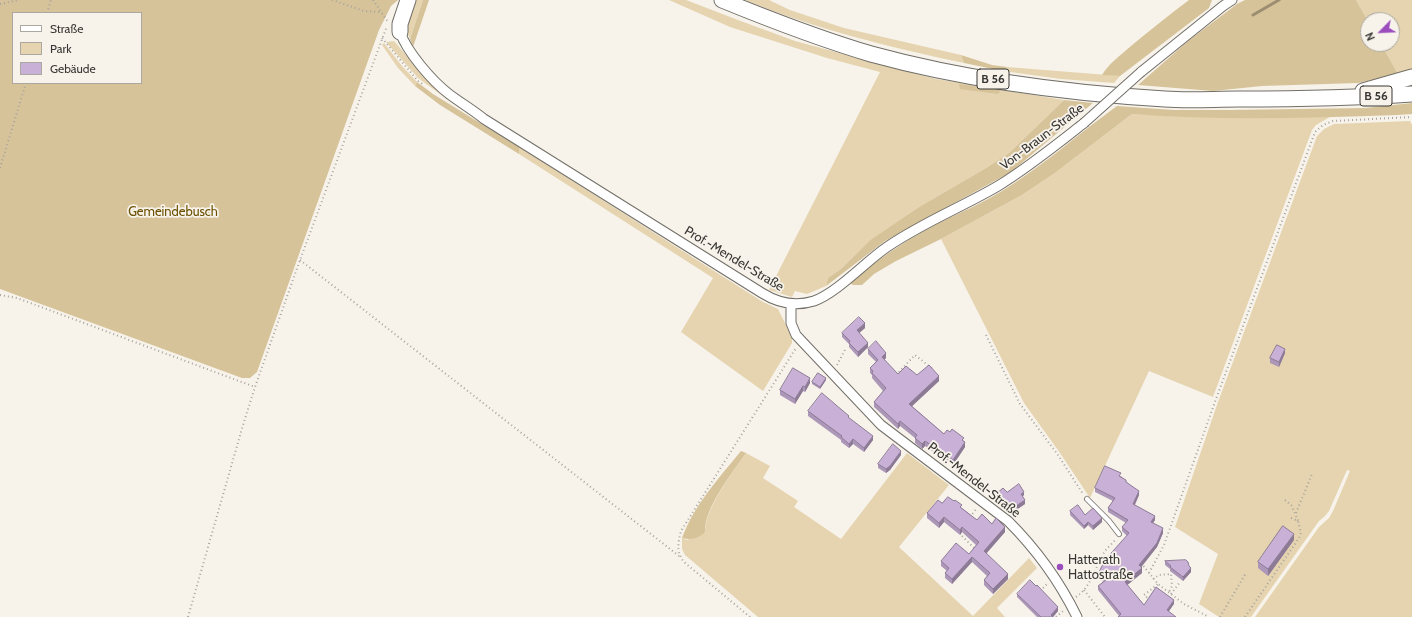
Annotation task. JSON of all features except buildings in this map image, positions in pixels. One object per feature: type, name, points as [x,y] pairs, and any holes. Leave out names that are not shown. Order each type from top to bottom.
[{"type":"highway","points":[[400,32],[400,24],[408,0]]},
{"type":"highway","name":"B 56","points":[[722,0],[765,18],[871,53],[979,77],[1042,87],[1166,99],[1341,98],[1412,94]]},
{"type":"highway","points":[[1341,98],[1412,77]]},
{"type":"street","name":"Von-Braun-Straße","points":[[791,304],[805,303],[824,295],[836,288],[887,247],[918,228],[997,186],[1029,167],[1084,123],[1141,72],[1222,6],[1232,0]]},
{"type":"street","name":"Prof.-Mendel-Straße","points":[[400,32],[408,48],[437,82],[450,95],[469,107],[484,120],[766,296],[781,303],[791,304],[790,317],[793,330],[801,340],[881,425],[1008,521],[1030,545],[1054,577],[1070,601],[1077,617]]},
{"type":"lane","points":[[1087,499],[1120,534]]},
{"type":"path","points":[[0,4],[19,0]]},
{"type":"path","points":[[47,12],[51,0]]},
{"type":"path","points":[[332,0],[364,11],[381,12]]},
{"type":"path","points":[[188,617],[241,432],[256,387],[300,260],[388,23],[373,0]]},
{"type":"path","points":[[0,168],[26,84]]},
{"type":"path","points":[[1149,573],[1164,545],[1216,399],[1315,132],[1323,125],[1333,121],[1412,117]]},
{"type":"path","points":[[300,260],[679,556],[684,562],[750,617]]},
{"type":"path","points":[[0,294],[17,298],[256,387]]},
{"type":"path","points":[[986,335],[1020,404],[1058,455],[1087,499]]},
{"type":"path","points":[[679,556],[678,548],[681,531],[801,340]]},
{"type":"path","points":[[832,372],[846,348]]},
{"type":"path","points":[[895,376],[915,355],[934,370]]},
{"type":"path","points":[[1296,513],[1312,474]]},
{"type":"path","points":[[1245,617],[1301,533],[1296,513],[1292,506],[1285,500]]},
{"type":"path","points":[[970,517],[983,501]]},
{"type":"path","points":[[1288,517],[1298,521]]},
{"type":"path","points":[[1070,601],[1089,585],[1106,551],[1120,534]]},
{"type":"path","points":[[962,536],[974,548]]},
{"type":"path","points":[[1140,562],[1158,584],[1184,604],[1209,617]]},
{"type":"path","points":[[1220,617],[1246,573]]},
{"type":"path","points":[[1154,579],[1159,575],[1171,574],[1172,586],[1170,593]]},
{"type":"path","points":[[1170,593],[1180,582]]},
{"type":"path","points":[[1155,605],[1144,595],[1158,584]]},
{"type":"path","points":[[1084,590],[1105,617]]},
{"type":"green space","name":"Gemeindebusch","points":[[0,0],[398,0],[391,6],[379,30],[257,372],[250,378],[242,378],[0,289]]},
{"type":"green space","points":[[415,0],[423,0],[410,39],[407,24]]},
{"type":"green space","points":[[423,0],[429,0],[413,47],[410,39]]},
{"type":"green space","points":[[669,0],[686,0],[795,41],[936,79],[1064,100],[1009,153],[919,207],[870,240],[842,268],[828,278],[826,286],[807,294],[795,291],[792,297],[769,290],[880,72],[827,58],[730,27]]},
{"type":"green space","points":[[745,0],[769,0],[790,10],[844,28],[961,55],[964,63],[825,28],[798,20]]},
{"type":"green space","points":[[1189,0],[1212,0],[1209,8],[1120,76],[1102,75],[1119,56],[1152,28]]},
{"type":"green space","points":[[1245,0],[1356,0],[1363,12],[1360,12],[1360,52],[1386,52],[1398,74],[1358,83],[1262,86],[1213,91],[1138,85],[1188,41],[1237,4]]},
{"type":"green space","points":[[1356,0],[1412,0],[1412,69],[1398,74],[1386,52],[1400,52],[1400,12],[1363,12]]},
{"type":"green space","points":[[394,41],[431,84],[461,109],[418,78],[386,42]]},
{"type":"green space","points":[[384,43],[417,82],[415,86],[398,68],[382,45]]},
{"type":"green space","points":[[961,55],[992,65],[1007,67],[1003,71],[964,63]]},
{"type":"green space","points":[[1007,67],[1120,76],[1114,83],[1061,79],[1003,71]]},
{"type":"green space","points":[[417,82],[433,94],[519,147],[519,154],[440,105],[415,86]]},
{"type":"green space","points":[[959,84],[1001,90],[998,94],[960,89]]},
{"type":"green space","points":[[1064,100],[1093,103],[1011,172],[885,241],[826,286],[828,278],[842,268],[870,240],[919,207],[1009,153]]},
{"type":"green space","points":[[1412,103],[1412,114],[1397,115],[1298,118],[1198,118],[1132,114],[1055,173],[1022,195],[941,239],[896,261],[874,274],[862,285],[853,285],[850,283],[883,257],[910,239],[992,197],[1017,181],[1046,161],[1117,106],[1174,110],[1229,110],[1365,108]]},
{"type":"green space","points":[[1132,114],[1205,117],[1330,117],[1316,125],[1312,130],[1213,397],[1149,371],[1090,498],[1024,403],[941,239],[1022,195],[1055,173]]},
{"type":"green space","points":[[1410,121],[1412,125],[1412,617],[1255,617],[1319,527],[1329,518],[1350,471],[1347,470],[1329,511],[1319,521],[1251,617],[1219,617],[1199,604],[1218,554],[1175,527],[1218,402],[1317,136],[1324,129],[1334,124]]},
{"type":"green space","points":[[519,147],[763,302],[778,309],[792,337],[792,343],[763,391],[681,332],[713,278],[519,154]]},
{"type":"green space","points":[[741,451],[746,453],[714,501],[706,522],[705,532],[694,538],[682,538],[700,503]]},
{"type":"green space","points":[[746,453],[770,466],[763,478],[798,501],[794,507],[841,539],[907,453],[949,485],[899,547],[973,616],[1029,558],[1037,568],[997,608],[1005,617],[758,617],[685,555],[682,549],[682,538],[687,540],[705,532],[706,522],[715,501],[727,480]]},
{"type":"waterway","points":[[1253,15],[1279,0]]},
{"type":"place","name":"Hatterath Hattostraße","points":[[1060,567]]}]
